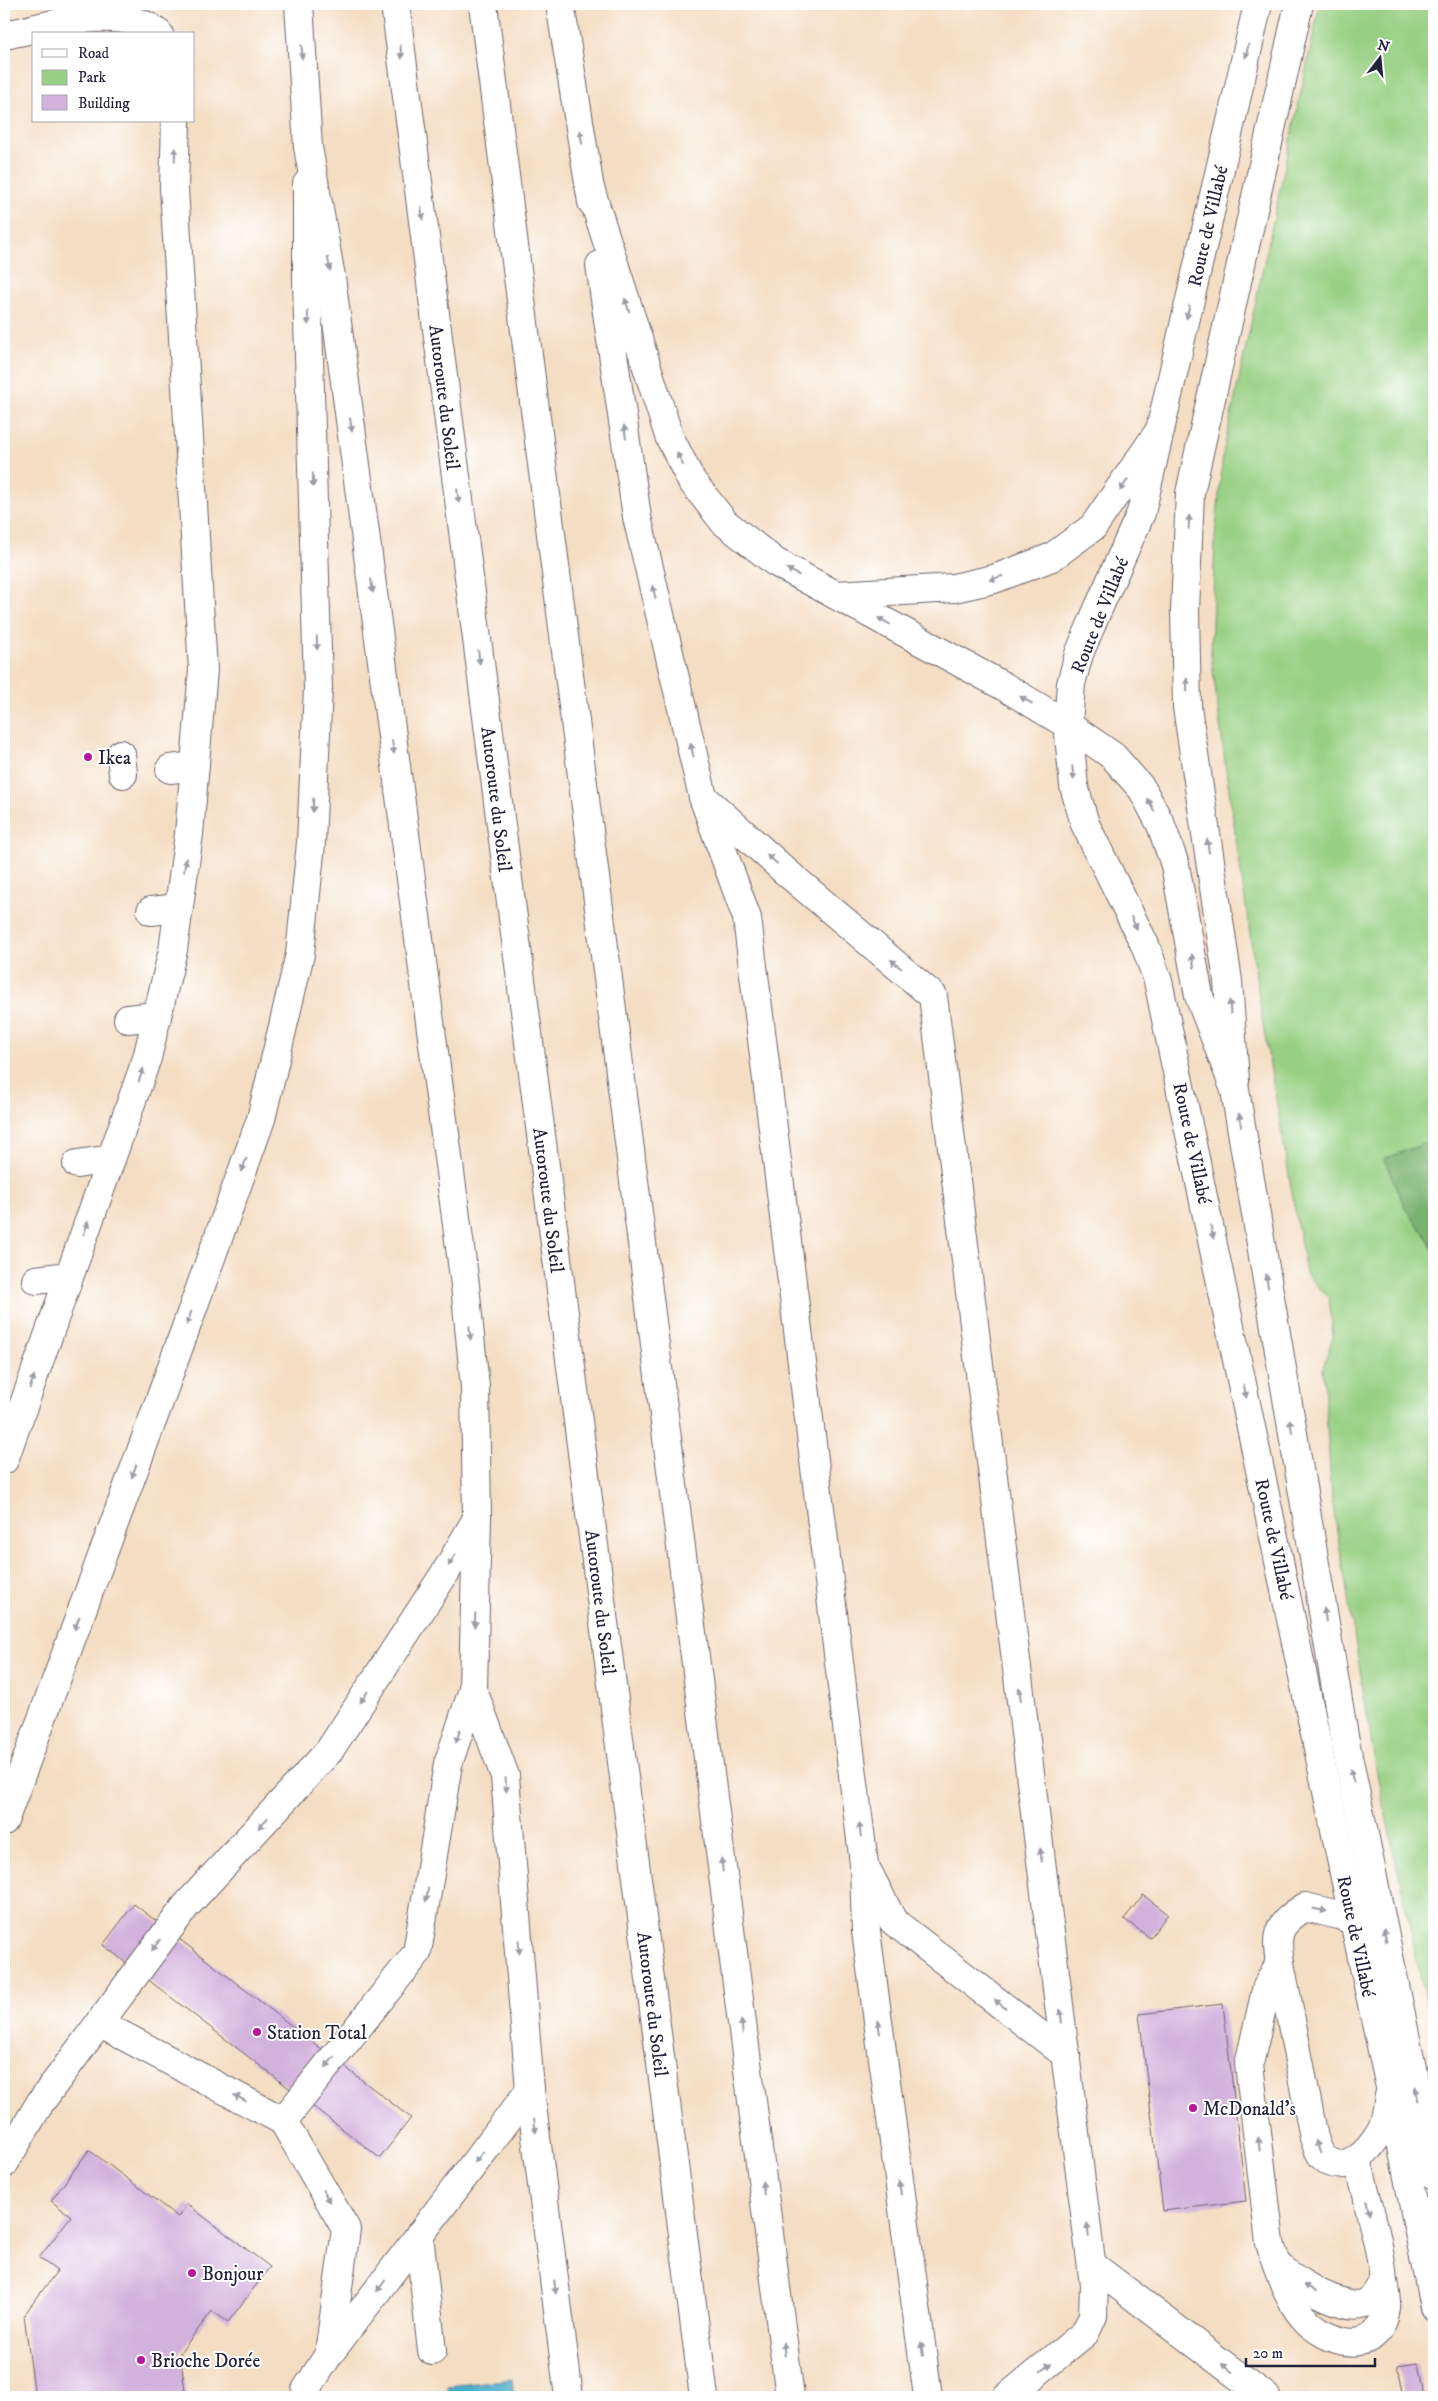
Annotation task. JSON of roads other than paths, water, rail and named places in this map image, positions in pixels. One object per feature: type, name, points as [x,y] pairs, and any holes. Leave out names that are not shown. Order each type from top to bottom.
[{"type":"main road","points":[[4,1821],[261,1119],[300,954],[311,842],[318,688],[307,281],[308,147],[299,4]]},
{"type":"main road","name":"Autoroute du Soleil","points":[[395,4],[704,2397]]},
{"type":"main road","points":[[483,4],[790,2397]]},
{"type":"main road","points":[[560,4],[589,185],[637,517],[703,797],[746,918],[864,1864],[866,1931],[928,2397]]},
{"type":"main road","name":"Route de Villabé","points":[[1258,4],[1141,514],[1079,654],[1071,684],[1068,725],[1074,786],[1085,824],[1145,945],[1158,981],[1390,2087],[1434,2307]]},
{"type":"main road","name":"Route de Villabé","points":[[1299,4],[1190,493],[1186,611],[1187,707],[1228,981],[1235,1090],[1344,1736],[1434,2176]]},
{"type":"main road","points":[[4,35],[91,19],[113,17],[136,22],[155,32]]},
{"type":"main road","points":[[4,1460],[11,1418],[69,1276],[147,1058],[173,950],[189,834],[183,768],[203,670],[174,188],[176,122]]},
{"type":"main road","points":[[283,2121],[417,1953],[448,1764],[473,1690],[477,1518],[475,1387],[465,1285],[331,277],[308,147]]},
{"type":"main road","points":[[589,185],[669,436],[691,480],[724,522],[775,562],[1005,686],[1068,725],[1113,756],[1142,790],[1161,825],[1175,865],[1199,996],[1235,1090]]},
{"type":"main road","points":[[836,596],[954,588],[994,579],[1052,557],[1093,527],[1160,430]]},
{"type":"main road","points":[[703,797],[785,871],[933,996],[1095,2295],[1092,2316],[1085,2333],[1007,2397]]},
{"type":"main road","points":[[151,911],[179,908]]},
{"type":"main road","points":[[128,1019],[157,1016]]},
{"type":"main road","points":[[77,1164],[111,1159]]},
{"type":"main road","points":[[36,1280],[69,1276]]},
{"type":"main road","points":[[4,2164],[40,2103],[186,1906],[329,1751],[441,1578],[477,1518]]},
{"type":"main road","points":[[473,1690],[506,1776],[530,2090],[569,2397]]},
{"type":"main road","points":[[864,1864],[893,1921],[1066,2055]]},
{"type":"main road","points":[[1354,1921],[1339,1915],[1305,1908],[1286,1920],[1280,1931],[1278,1947],[1280,1963],[1314,2138],[1320,2155],[1331,2163],[1344,2164],[1357,2160],[1382,2129],[1390,2087]]},
{"type":"main road","points":[[1280,1963],[1267,1986],[1249,2064],[1270,2243],[1289,2297],[1309,2322],[1331,2337],[1349,2343],[1365,2341],[1379,2330],[1386,2307],[1380,2259],[1357,2160]]},
{"type":"main road","points":[[99,2023],[283,2121],[346,2229],[329,2354]]},
{"type":"main road","points":[[307,2397],[306,2390],[329,2354],[530,2090]]},
{"type":"main road","points":[[420,2235],[432,2351]]},
{"type":"main road","points":[[1276,2262],[1305,2285],[1344,2303],[1361,2304],[1373,2298],[1383,2281]]},
{"type":"main road","points":[[1092,2265],[1266,2397]]},
{"type":"water","points":[[512,2379],[514,2397],[448,2397],[447,2386]]},
{"type":"place","name":"Ikea","points":[[88,757]]},
{"type":"place","name":"Station Total","points":[[257,2032]]},
{"type":"place","name":"McDonald's","points":[[1193,2108]]},
{"type":"place","name":"Bonjour","points":[[192,2273]]},
{"type":"place","name":"Brioche Dorée","points":[[141,2360]]}]
